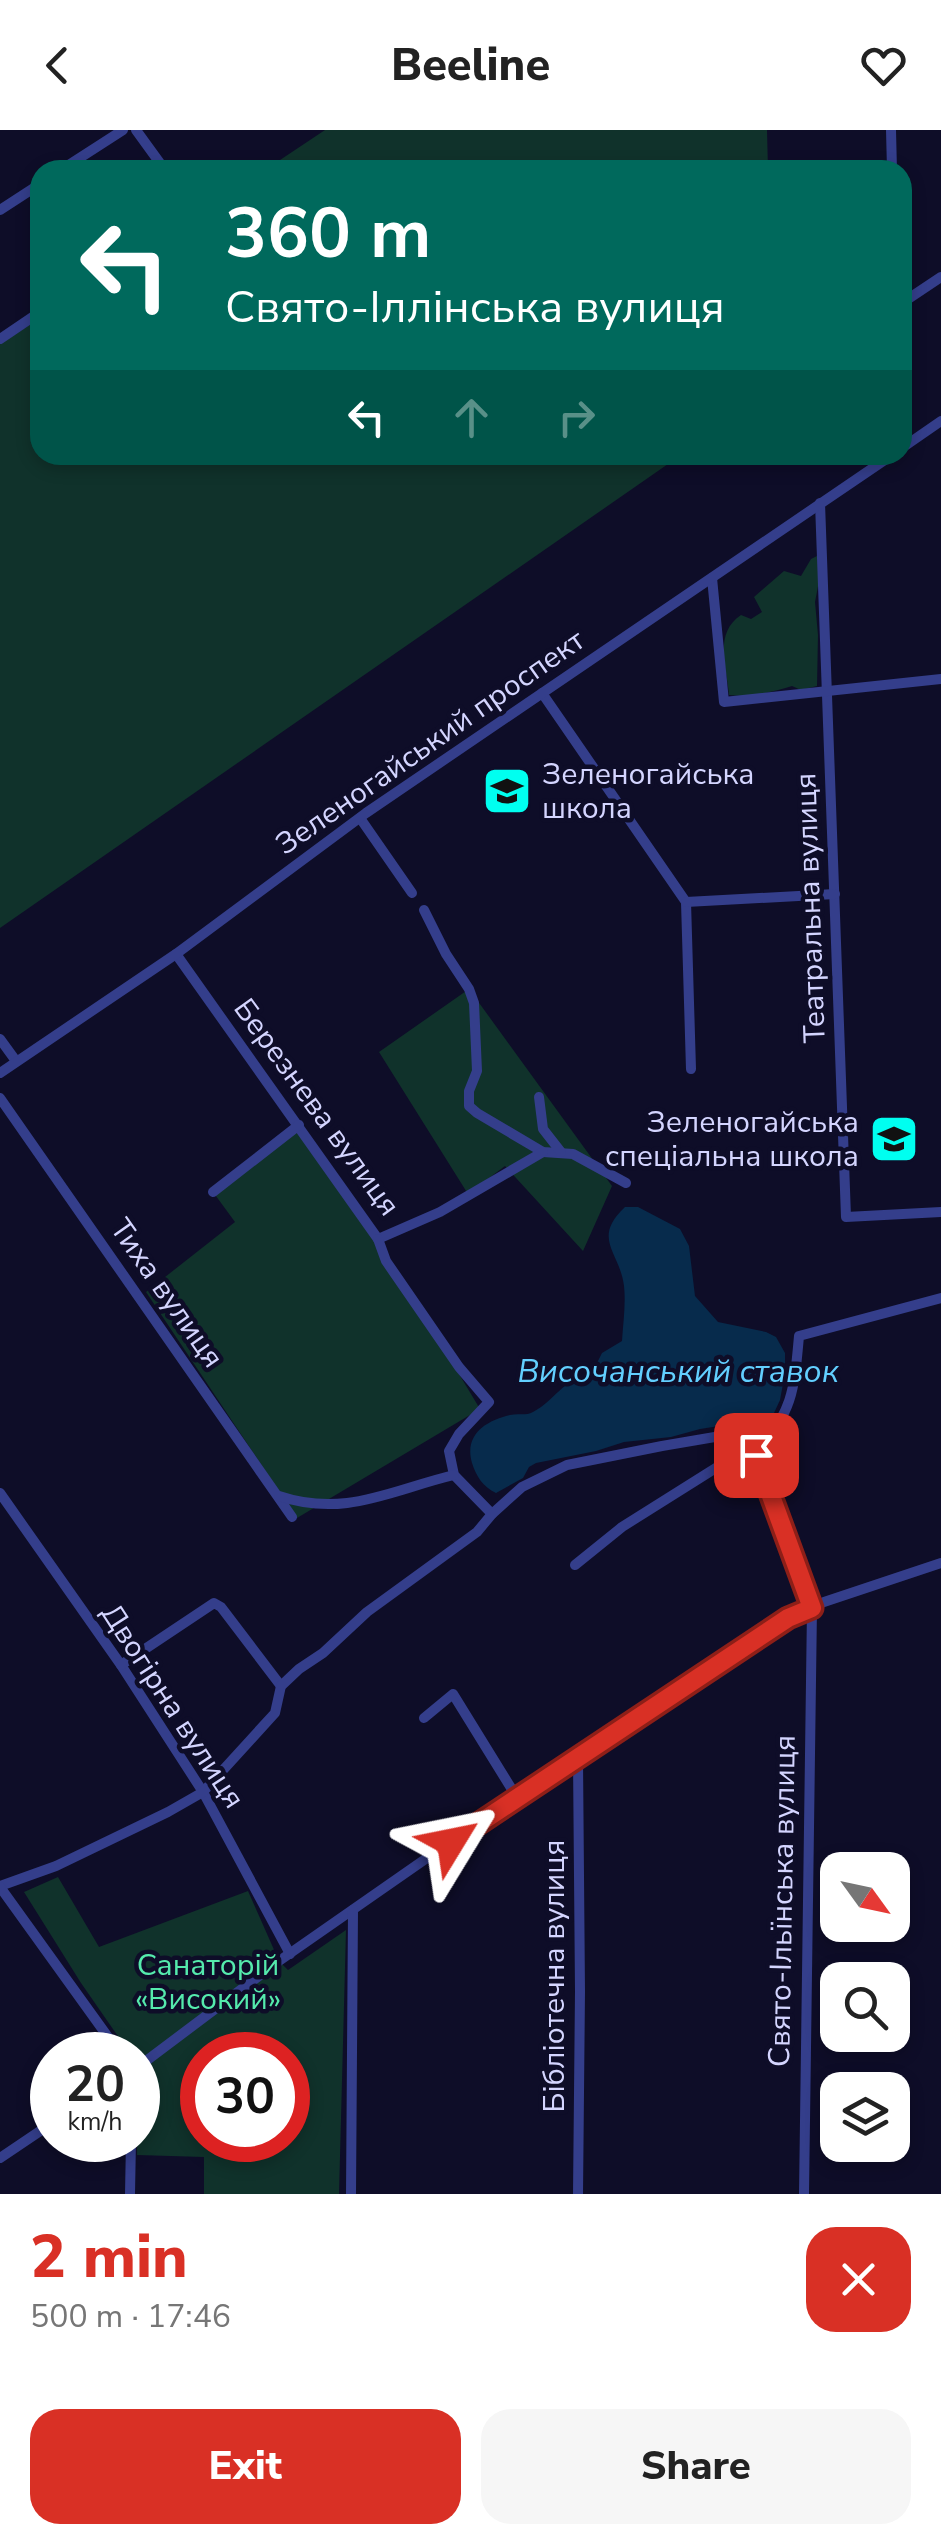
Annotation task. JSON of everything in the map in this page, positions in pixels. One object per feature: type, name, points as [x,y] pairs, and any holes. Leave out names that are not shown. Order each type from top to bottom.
[{"type":"street","points":[[76,160],[123,130]]},
{"type":"street","points":[[136,130],[158,160]]},
{"type":"street","points":[[891,130],[892,160]]},
{"type":"street","points":[[0,210],[30,190]]},
{"type":"street","points":[[912,296],[941,277]]},
{"type":"street","points":[[0,339],[30,319]]},
{"type":"street","points":[[912,441],[941,422]]},
{"type":"street","name":"Зеленогайський проспект","points":[[0,1074],[176,954],[360,818],[877,465]]},
{"type":"street","name":"Театральна вулиця","points":[[820,504],[846,1216],[941,1212]]},
{"type":"street","points":[[712,578],[724,702],[941,679]]},
{"type":"street","points":[[542,693],[686,902],[691,1069]]},
{"type":"street","points":[[360,818],[412,892]]},
{"type":"street","points":[[686,902],[835,894]]},
{"type":"street","points":[[424,910],[474,1004],[477,1071],[468,1106],[543,1152],[573,1154],[626,1183]]},
{"type":"street","name":"Березнева вулиця","points":[[176,954],[378,1239],[440,1212],[543,1152]]},
{"type":"street","points":[[0,1039],[16,1062]]},
{"type":"street","points":[[539,1097],[544,1129],[561,1152]]},
{"type":"street","name":"Тиха вулиця","points":[[0,1098],[292,1517]]},
{"type":"street","points":[[214,1192],[299,1126]]},
{"type":"street","points":[[378,1239],[396,1276],[459,1367],[489,1402],[459,1434],[449,1451],[454,1475],[492,1514]]},
{"type":"street","points":[[575,1565],[622,1527],[719,1466],[738,1457],[756,1455],[786,1413],[795,1386],[799,1336],[941,1298]]},
{"type":"street","points":[[104,2032],[0,1887],[56,1866],[203,1792],[275,1713],[281,1686],[367,1612],[478,1532],[522,1487],[567,1465],[723,1434],[744,1432],[769,1439]]},
{"type":"street","points":[[756,1455],[812,1608]]},
{"type":"street","points":[[278,1496],[328,1506],[384,1496],[454,1475]]},
{"type":"street","name":"Двогірна вулиця","points":[[0,1493],[121,1665],[203,1792],[290,1954]]},
{"type":"street","points":[[160,2051],[516,1796],[788,1618],[941,1563]]},
{"type":"street","points":[[121,1665],[214,1603],[281,1686]]},
{"type":"street","name":"Свято-Ільїнська вулиця","points":[[804,2194],[812,1608]]},
{"type":"street","points":[[424,1718],[454,1694],[516,1796]]},
{"type":"street","name":"Бібліотечна вулиця","points":[[578,1759],[578,2194]]},
{"type":"street","points":[[351,2194],[353,1910]]},
{"type":"street","points":[[0,2158],[30,2138]]},
{"type":"street","points":[[130,2194],[131,2162]]},
{"type":"green space","points":[[325,130],[767,130],[768,160],[280,160]]},
{"type":"green space","points":[[30,324],[30,465],[667,465],[0,928],[0,344]]},
{"type":"green space","points":[[817,556],[817,686],[729,695],[724,641],[732,623],[741,615],[751,619],[762,612],[754,597],[784,571],[801,576]]},
{"type":"green space","points":[[469,989],[612,1186],[583,1251],[505,1166],[468,1194],[379,1052]]},
{"type":"green space","points":[[299,1125],[378,1239],[480,1409],[297,1518],[146,1292],[235,1222],[213,1192]]},
{"type":"green space","name":"Санаторій «Високий»","points":[[58,1877],[99,1947],[248,1891],[279,1961],[288,1970],[346,1930],[339,2194],[204,2194],[204,2162],[310,2162],[310,2032],[180,2032],[180,2156],[160,2156],[160,2032],[115,2032],[24,1892]]},
{"type":"water","name":"Височанський ставок","points":[[625,1207],[638,1207],[680,1229],[689,1246],[695,1296],[718,1322],[776,1337],[785,1353],[780,1400],[774,1413],[764,1419],[624,1442],[536,1463],[523,1478],[496,1493],[481,1481],[472,1463],[474,1437],[485,1425],[541,1407],[566,1385],[592,1373],[602,1353],[622,1341],[624,1286],[609,1237],[615,1218]]},
{"type":"place","name":"Зеленогайська школа","points":[[507,791]]},
{"type":"place","name":"Зеленогайська спеціальна школа","points":[[894,1139]]},
{"type":"route","points":[[451,1842],[788,1618],[812,1608],[756,1455]]}]
